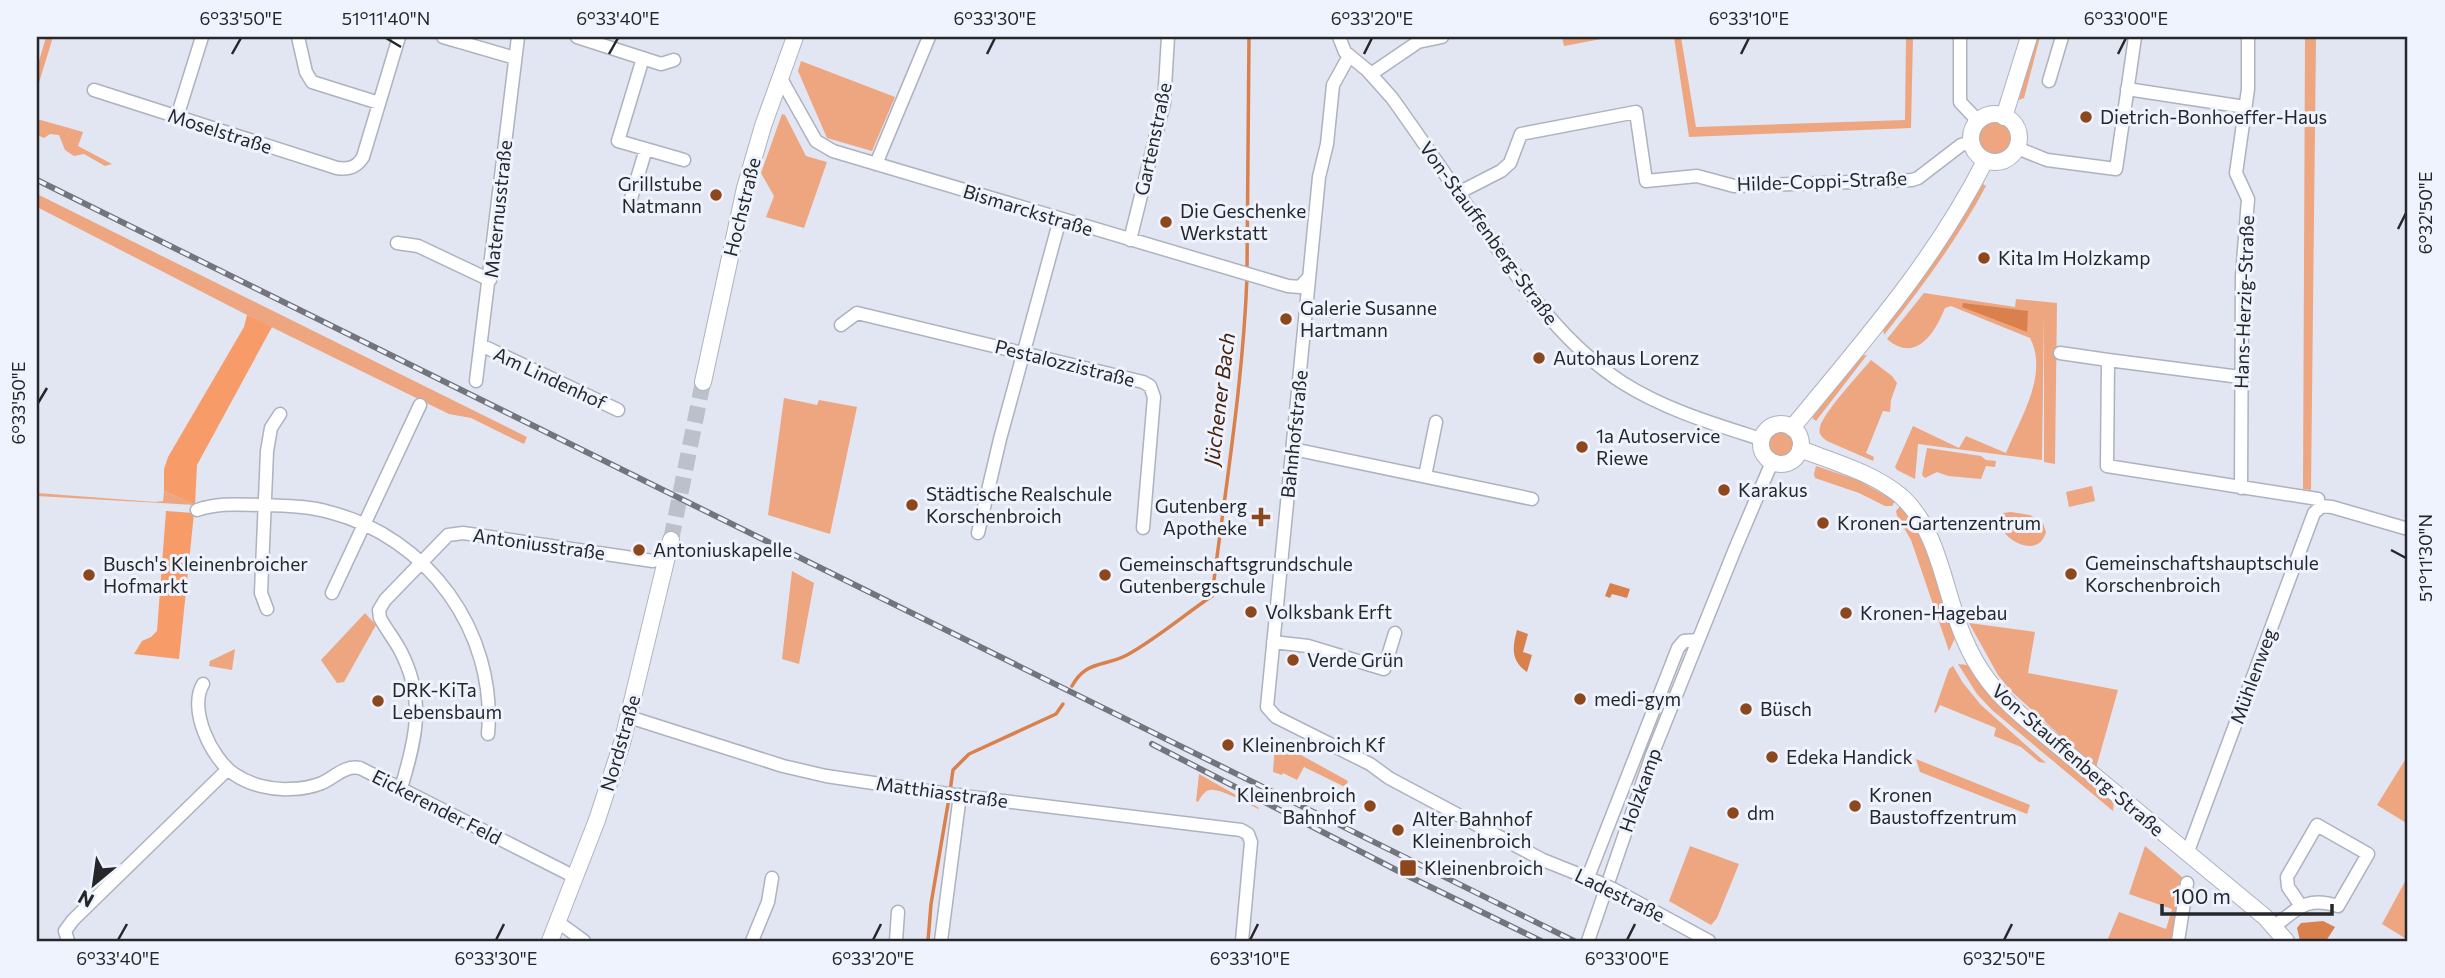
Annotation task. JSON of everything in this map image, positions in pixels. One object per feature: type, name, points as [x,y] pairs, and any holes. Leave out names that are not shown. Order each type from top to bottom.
[{"type":"street","points":[[177,117],[202,37]]},
{"type":"street","points":[[298,37],[306,72],[312,82],[379,103],[400,37]]},
{"type":"street","points":[[443,37],[515,58]]},
{"type":"street","name":"Maternusstraße","points":[[477,381],[518,37]]},
{"type":"street","points":[[577,37],[661,64],[674,60]]},
{"type":"street","name":"Hochstraße","points":[[703,382],[743,196],[760,134],[795,37]]},
{"type":"street","points":[[876,164],[929,37]]},
{"type":"street","name":"Gartenstraße","points":[[1130,240],[1164,103],[1168,37]]},
{"type":"street","points":[[1339,37],[1349,56]]},
{"type":"street","points":[[1371,74],[1418,42],[1442,37]]},
{"type":"street","points":[[1960,37],[1961,102],[1978,121]]},
{"type":"street","points":[[2004,117],[2029,37]]},
{"type":"street","points":[[2049,81],[2062,37]]},
{"type":"street","points":[[2017,148],[2048,160],[2116,169],[2135,37]]},
{"type":"street","name":"Hans-Herzig-Straße","points":[[2241,488],[2242,276],[2248,199],[2236,173],[2245,107],[2248,37]]},
{"type":"street","name":"Von-Stauffenberg-Straße","points":[[1349,56],[1371,74],[1397,105],[1544,313],[1596,363],[1629,386],[1662,404],[1761,439]]},
{"type":"street","name":"Bahnhofstraße","points":[[1271,712],[1267,701],[1320,177],[1327,144],[1332,89],[1349,56]]},
{"type":"street","points":[[643,58],[618,141],[684,160]]},
{"type":"street","name":"Bismarckstraße","points":[[780,77],[818,143],[833,151],[1296,288],[1310,277]]},
{"type":"street","points":[[2127,89],[2245,107]]},
{"type":"street","name":"Moselstraße","points":[[94,90],[347,169],[356,166],[363,157],[379,103]]},
{"type":"street","name":"Hilde-Coppi-Straße","points":[[1458,194],[1486,180],[1510,163],[1521,134],[1636,112],[1646,181],[1697,176],[1734,186],[1912,180],[1919,178],[1961,145],[1971,142]]},
{"type":"street","points":[[1991,115],[2004,117],[2018,130],[2017,148],[2006,160],[1986,160],[1979,156],[1971,142],[1974,127],[1978,121],[1991,115]]},
{"type":"street","points":[[629,205],[646,149]]},
{"type":"street","points":[[1792,428],[1924,265],[1956,216],[1986,160]]},
{"type":"street","points":[[978,533],[1000,439],[1060,219]]},
{"type":"street","points":[[397,243],[418,246],[489,280]]},
{"type":"street","name":"Pestalozzistraße","points":[[841,325],[857,313],[1143,382],[1152,387],[1154,397],[1143,528]]},
{"type":"street","name":"Am Lindenhof","points":[[481,345],[618,410]]},
{"type":"street","points":[[2060,353],[2240,377]]},
{"type":"street","points":[[2108,360],[2107,466],[2318,499]]},
{"type":"street","points":[[332,593],[420,405]]},
{"type":"street","points":[[267,609],[261,593],[268,442],[271,428],[280,414]]},
{"type":"street","points":[[1424,476],[1436,422]]},
{"type":"street","points":[[1774,425],[1792,428],[1800,438],[1798,455],[1789,462],[1772,462],[1762,450],[1761,439],[1774,425]]},
{"type":"street","points":[[1293,449],[1532,499]]},
{"type":"street","name":"Von-Stauffenberg-Straße","points":[[1800,449],[1874,479],[1908,504],[1927,533],[1963,636],[1987,681],[2021,715],[2274,926],[2286,941]]},
{"type":"street","name":"Holzkamp","points":[[1588,941],[1647,767],[1772,462]]},
{"type":"street","points":[[197,510],[216,504],[318,509],[363,524],[394,540],[421,562],[450,594],[472,635],[486,682],[488,734]]},
{"type":"street","name":"Mühlenweg","points":[[2187,855],[2314,513],[2320,507],[2328,506],[2408,529]]},
{"type":"street","name":"Antoniusstraße","points":[[401,788],[416,735],[416,702],[405,660],[378,614],[385,600],[448,535],[457,533],[653,561]]},
{"type":"street","name":"Nordstraße","points":[[550,941],[600,810],[629,717],[671,540]]},
{"type":"street","points":[[1273,642],[1308,646],[1384,669],[1395,633]]},
{"type":"street","name":"Holzkamp","points":[[1593,879],[1678,648],[1684,641],[1697,640]]},
{"type":"street","name":"Eickerender Feld","points":[[203,684],[198,699],[200,720],[212,747],[228,769],[250,782],[269,788],[311,786],[355,767],[575,877]]},
{"type":"street","name":"Ladestraße","points":[[1271,712],[1543,860],[1593,879],[1709,941]]},
{"type":"street","name":"Matthiasstraße","points":[[629,717],[803,771],[958,795],[1237,829],[1248,834],[1251,846],[1242,941]]},
{"type":"street","points":[[66,935],[228,769]]},
{"type":"street","points":[[941,941],[958,795]]},
{"type":"street","points":[[2274,926],[2301,906],[2315,902],[2338,906],[2368,854],[2317,825],[2287,877],[2288,887],[2301,906]]},
{"type":"street","points":[[752,941],[768,902],[772,878]]},
{"type":"street","points":[[2178,941],[2187,883]]},
{"type":"street","points":[[896,941],[898,912]]},
{"type":"street","points":[[558,922],[584,941]]},
{"type":"shaded area","points":[[46,37],[53,37],[37,89],[37,68]]},
{"type":"shaded area","points":[[1562,37],[1612,37],[1564,46]]},
{"type":"shaded area","points":[[1674,37],[1681,37],[1696,127],[1905,120],[1906,37],[1913,37],[1911,128],[1689,137]]},
{"type":"shaded area","points":[[2035,37],[2040,37],[2024,98],[2019,100]]},
{"type":"shaded area","points":[[2305,37],[2316,37],[2311,490],[2303,489]]},
{"type":"shaded area","points":[[801,61],[895,97],[872,151],[827,138],[798,71]]},
{"type":"shaded area","points":[[782,114],[785,115],[806,156],[827,162],[804,228],[766,217],[774,196],[761,173]]},
{"type":"shaded area","points":[[37,119],[83,132],[78,146],[112,164],[105,166],[84,154],[74,156],[65,150],[59,135],[50,134],[44,138],[37,135]]},
{"type":"shaded area","points":[[1995,122],[2006,127],[2011,138],[2006,149],[1995,154],[1984,149],[1979,138],[1984,127]]},
{"type":"shaded area","points":[[1983,184],[1986,186],[1951,244],[1884,335],[1883,328],[1924,276]]},
{"type":"shaded area","points":[[37,194],[527,437],[524,444],[471,418],[449,414],[247,315],[37,207]]},
{"type":"shaded area","points":[[1924,293],[2015,307],[2016,299],[2057,303],[2055,464],[2044,462],[2044,314],[2042,460],[1918,444],[1915,479],[1897,470],[1895,467],[1913,426],[1959,448],[1966,436],[2006,453],[2025,411],[2034,381],[2035,352],[2030,338],[1951,306],[1945,308],[1930,335],[1915,347],[1897,346],[1887,339]]},
{"type":"shaded area","points":[[1963,303],[2028,311],[2027,332],[1962,307]]},
{"type":"shaded area","points":[[247,315],[272,327],[197,465],[195,505],[164,491],[164,469],[168,457],[244,327]]},
{"type":"shaded area","points":[[1867,355],[1816,421],[1812,418],[1860,356]]},
{"type":"shaded area","points":[[1871,360],[1897,383],[1890,412],[1883,411],[1866,453],[1874,457],[1873,461],[1827,441],[1820,432],[1828,412]]},
{"type":"shaded area","points":[[784,398],[817,405],[819,400],[857,407],[830,534],[768,515]]},
{"type":"shaded area","points":[[1781,432],[1792,439],[1793,444],[1786,455],[1781,456],[1770,449],[1769,444],[1776,433]]},
{"type":"shaded area","points":[[1927,448],[1981,456],[1986,460],[1996,461],[1995,467],[1986,466],[1981,479],[1948,476],[1937,472],[1925,478],[1922,475]]},
{"type":"shaded area","points":[[1816,466],[1858,480],[1895,501],[1892,506],[1885,506],[1859,493],[1815,478]]},
{"type":"shaded area","points":[[2092,486],[2095,501],[2069,507],[2066,492]]},
{"type":"shaded area","points":[[164,491],[195,505],[37,496],[37,493],[155,502],[163,501]]},
{"type":"shaded area","points":[[1901,505],[1928,553],[1940,586],[1955,638],[1949,651],[1911,540],[1897,516],[1896,511]]},
{"type":"shaded area","points":[[166,511],[194,513],[179,659],[134,654],[142,641],[157,631]]},
{"type":"shaded area","points":[[2003,513],[2030,515],[2043,523],[2046,532],[2042,541],[2028,546],[2019,544],[2005,533],[1998,518]]},
{"type":"shaded area","points":[[792,571],[814,583],[799,664],[782,659]]},
{"type":"shaded area","points":[[1610,583],[1630,589],[1627,598],[1612,594],[1610,598],[1605,596]]},
{"type":"shaded area","points":[[365,613],[376,625],[344,682],[337,683],[321,660]]},
{"type":"shaded area","points":[[1969,623],[2035,632],[2028,673],[2118,690],[2096,768],[2011,691],[1998,675]]},
{"type":"shaded area","points":[[1517,630],[1528,634],[1523,652],[1532,655],[1527,672],[1515,659]]},
{"type":"shaded area","points":[[235,649],[232,670],[209,666],[210,661]]},
{"type":"shaded area","points":[[1958,664],[1973,669],[2114,800],[2113,811],[1992,710],[1977,694]]},
{"type":"shaded area","points":[[1953,666],[1981,705],[2046,763],[2039,762],[2021,747],[1994,736],[1996,728],[1940,705],[1936,713],[1934,712],[1949,669]]},
{"type":"shaded area","points":[[1284,741],[1283,745],[1348,781],[1345,787],[1304,767],[1297,780],[1283,773],[1273,772],[1275,745]]},
{"type":"shaded area","points":[[2408,755],[2408,824],[2377,805]]},
{"type":"shaded area","points":[[1916,759],[2030,805],[2027,814],[1920,772]]},
{"type":"shaded area","points":[[1199,774],[1259,808],[1214,790],[1206,792],[1196,801]]},
{"type":"shaded area","points":[[1690,846],[1739,864],[1717,918],[1711,925],[1669,901]]},
{"type":"shaded area","points":[[2145,846],[2182,877],[2173,941],[2107,941],[2119,912],[2166,929],[2172,909],[2129,894]]},
{"type":"shaded area","points":[[2408,876],[2408,940],[2382,924]]},
{"type":"shaded area","points":[[2323,921],[2335,927],[2326,941],[2300,941],[2297,928],[2301,923]]},
{"type":"waterway","name":"Jüchener Bach","points":[[1247,269],[1249,37]]},
{"type":"waterway","name":"Jüchener Bach","points":[[1072,686],[1089,668],[1119,659],[1138,649],[1212,596],[1238,397],[1247,277]]},
{"type":"waterway","name":"Jüchener Bach","points":[[950,791],[953,770],[969,754],[1056,714],[1063,704]]},
{"type":"waterway","name":"Jüchener Bach","points":[[928,941],[931,904],[949,798]]},
{"type":"tunnel","points":[[671,540],[703,382]]},
{"type":"railway","points":[[37,180],[1574,941]]},
{"type":"railway","points":[[1152,744],[1404,874],[1541,941]]},
{"type":"place","name":"Dietrich-Bonhoeffer-Haus","points":[[2086,117]]},
{"type":"place","name":"Grillstube Natmann","points":[[716,195]]},
{"type":"place","name":"Die Geschenke Werkstatt","points":[[1166,222]]},
{"type":"place","name":"Kita Im Holzkamp","points":[[1984,258]]},
{"type":"place","name":"Galerie Susanne Hartmann","points":[[1286,319]]},
{"type":"place","name":"Autohaus Lorenz","points":[[1539,358]]},
{"type":"place","name":"1a Autoservice Riewe","points":[[1582,447]]},
{"type":"place","name":"Karakus","points":[[1724,490]]},
{"type":"place","name":"Städtische Realschule Korschenbroich","points":[[912,505]]},
{"type":"place","name":"Gutenberg Apotheke","points":[[1261,517]]},
{"type":"place","name":"Kronen-Gartenzentrum","points":[[1823,523]]},
{"type":"place","name":"Antoniuskapelle","points":[[639,550]]},
{"type":"place","name":"Gemeinschaftshauptschule Korschenbroich","points":[[2071,574]]},
{"type":"place","name":"Busch's Kleinenbroicher Hofmarkt","points":[[89,575]]},
{"type":"place","name":"Gemeinschaftsgrundschule Gutenbergschule","points":[[1105,575]]},
{"type":"place","name":"Volksbank Erft","points":[[1251,612]]},
{"type":"place","name":"Kronen-Hagebau","points":[[1846,613]]},
{"type":"place","name":"Verde Grün","points":[[1293,660]]},
{"type":"place","name":"medi-gym","points":[[1580,699]]},
{"type":"place","name":"DRK-KiTa Lebensbaum","points":[[378,701]]},
{"type":"place","name":"Büsch","points":[[1746,709]]},
{"type":"place","name":"Kleinenbroich Kf","points":[[1228,745]]},
{"type":"place","name":"Edeka Handick","points":[[1772,757]]},
{"type":"place","name":"Kleinenbroich Bahnhof","points":[[1370,806]]},
{"type":"place","name":"Kronen Baustoffzentrum","points":[[1855,806]]},
{"type":"place","name":"dm","points":[[1733,813]]},
{"type":"place","name":"Alter Bahnhof Kleinenbroich","points":[[1398,830]]},
{"type":"place","name":"Kleinenbroich","points":[[1408,868]]}]
